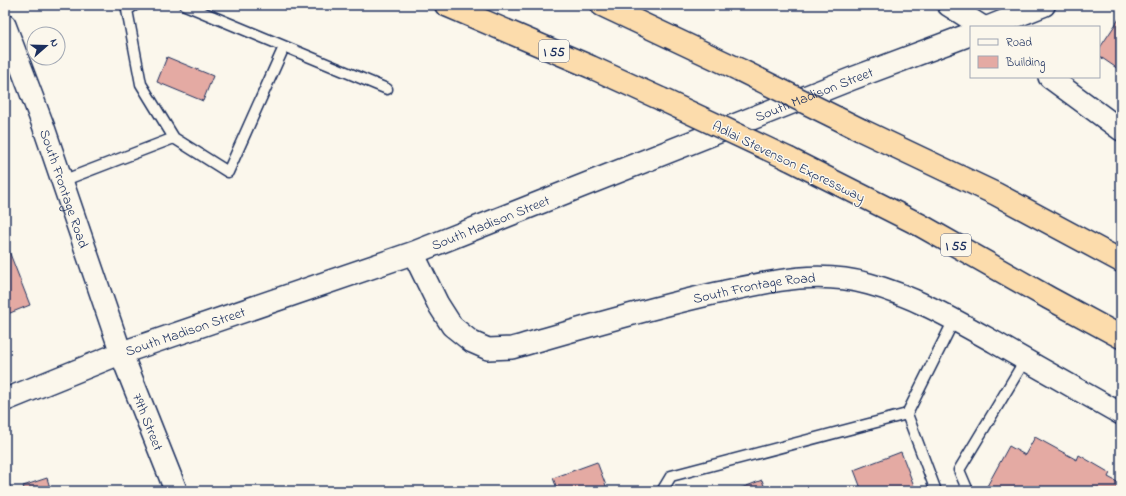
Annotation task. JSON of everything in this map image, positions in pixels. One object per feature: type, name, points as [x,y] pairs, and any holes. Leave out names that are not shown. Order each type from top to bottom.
[{"type":"highway","name":"Adlai Stevenson Expressway","points":[[446,5],[591,67],[789,159],[920,225],[1121,337]]},
{"type":"highway","points":[[602,5],[996,194],[1121,261]]},
{"type":"street","points":[[948,5],[981,26]]},
{"type":"street","points":[[992,26],[1044,5]]},
{"type":"street","name":"South Frontage Road","points":[[5,25],[40,118],[121,353]]},
{"type":"street","name":"South Madison Street","points":[[5,400],[121,353],[413,253],[844,82],[970,34]]},
{"type":"street","points":[[1050,78],[1121,130]]},
{"type":"street","name":"South Frontage Road","points":[[413,253],[438,304],[452,326],[472,342],[488,349],[512,348],[669,303],[792,278],[830,277],[868,284],[906,296],[954,320],[1121,414]]},
{"type":"street","name":"79th Street","points":[[121,353],[176,491]]},
{"type":"lane","points":[[135,5],[126,10],[141,84],[174,138],[228,172],[284,46]]},
{"type":"lane","points":[[185,5],[387,89]]},
{"type":"lane","points":[[62,181],[174,138]]},
{"type":"lane","points":[[936,491],[907,414],[954,320]]},
{"type":"lane","points":[[968,491],[959,470],[1025,360]]},
{"type":"lane","points":[[662,491],[671,476],[907,414]]},
{"type":"building","points":[[1121,16],[1121,71],[1100,57],[1100,48]]},
{"type":"building","points":[[167,57],[213,76],[203,101],[157,82]]},
{"type":"building","points":[[5,241],[30,305],[5,315]]},
{"type":"building","points":[[1035,437],[1077,460],[1079,455],[1110,473],[1108,477],[1121,484],[1121,491],[987,491],[986,488],[1009,446],[1025,455]]},
{"type":"building","points":[[901,452],[916,491],[862,491],[854,470]]},
{"type":"building","points":[[597,462],[608,491],[558,491],[553,478]]},
{"type":"building","points":[[47,478],[51,491],[25,491],[23,486]]},
{"type":"building","points":[[6,479],[12,491],[5,491]]},
{"type":"building","points":[[762,480],[766,491],[734,491]]}]
